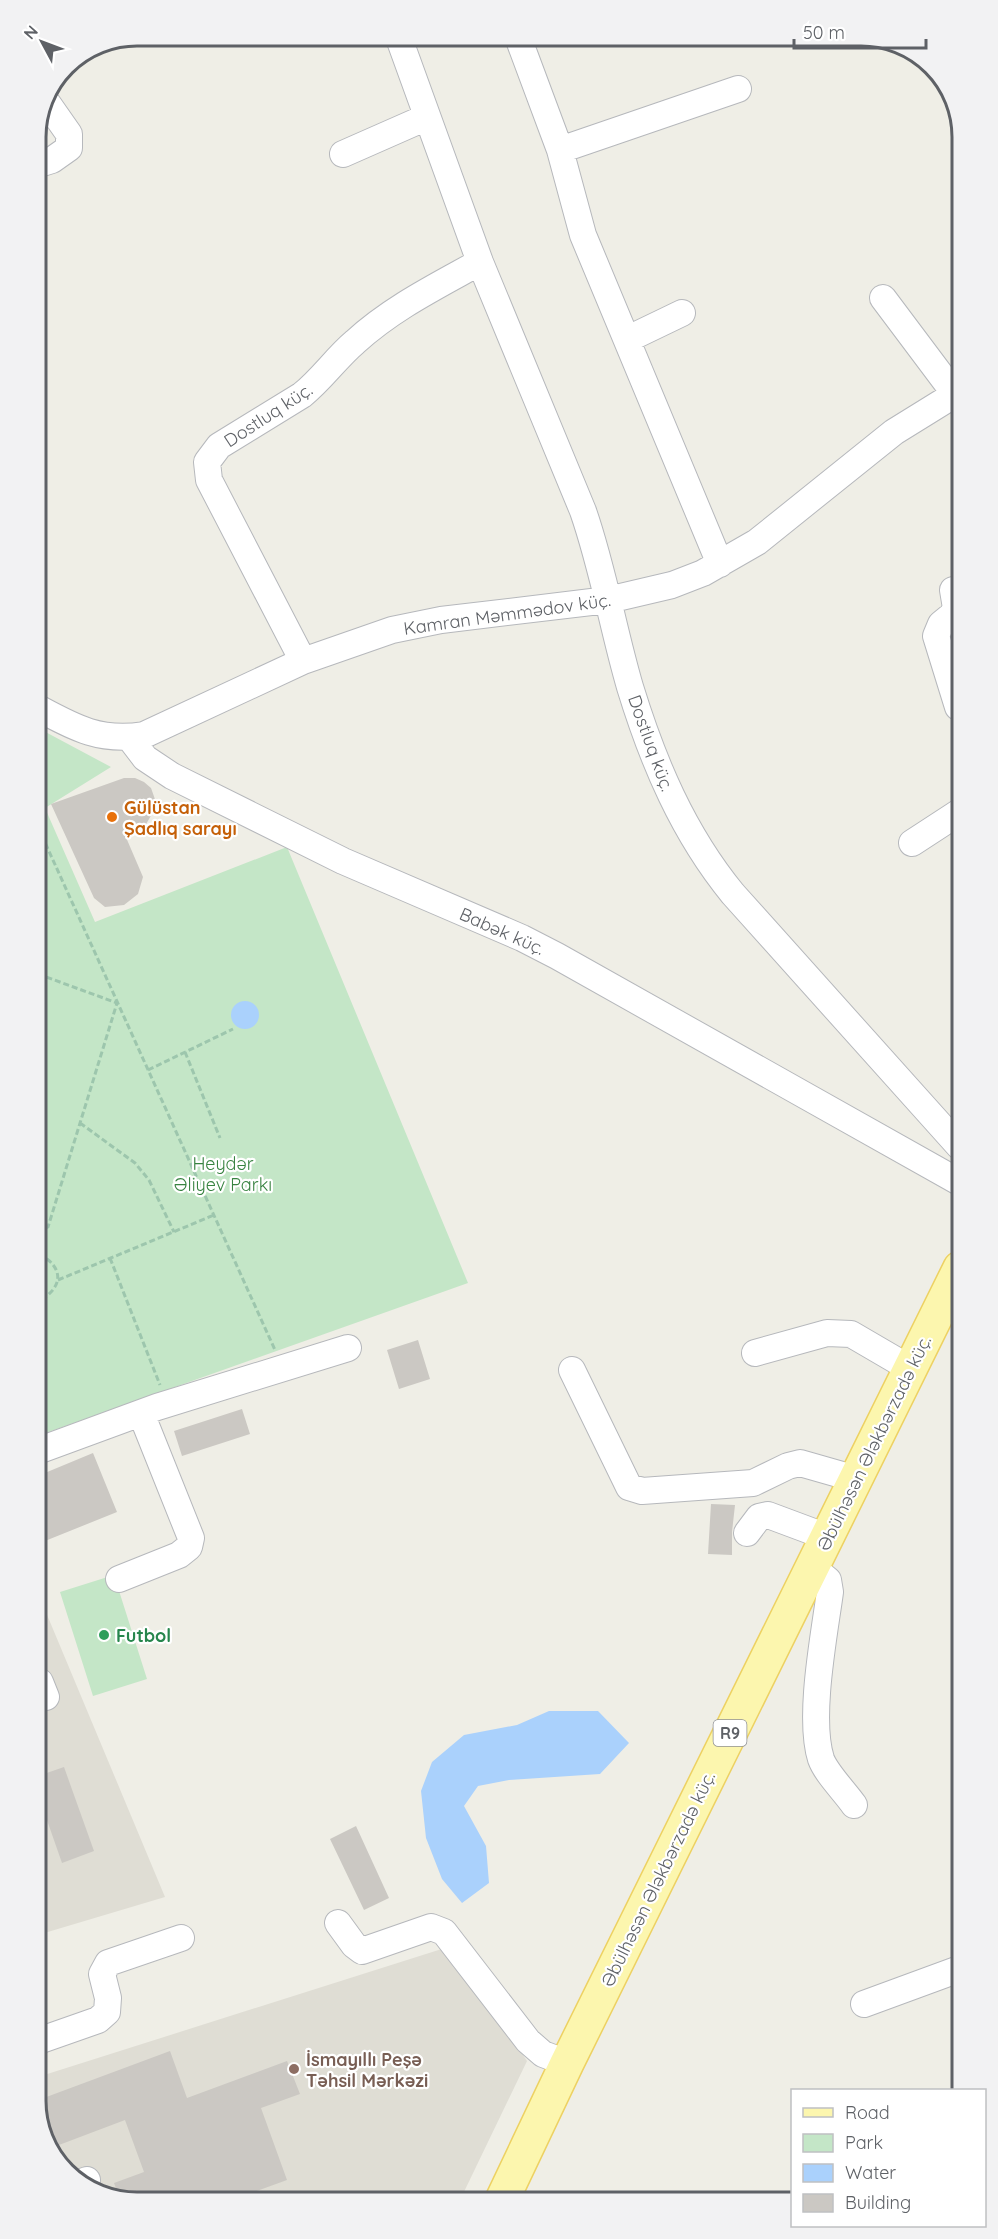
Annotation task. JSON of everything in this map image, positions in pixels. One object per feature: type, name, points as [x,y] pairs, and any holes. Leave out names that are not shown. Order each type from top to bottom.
[{"type":"main road","name":"Əbülhəsən Ələkbərzadə küç.","points":[[506,2192],[812,1567],[911,1368],[952,1292]]},
{"type":"street","name":"Dostluq küç.","points":[[402,46],[480,262],[596,547],[630,686],[650,748],[674,805],[704,856],[733,894],[952,1138]]},
{"type":"street","points":[[521,47],[560,150],[583,235],[720,564]]},
{"type":"street","points":[[560,150],[738,89]]},
{"type":"street","points":[[47,162],[69,148],[69,134],[52,109]]},
{"type":"street","points":[[343,154],[427,117]]},
{"type":"street","name":"Dostluq küç.","points":[[303,661],[209,480],[207,462],[219,446],[302,395],[354,342],[399,308],[480,262]]},
{"type":"street","points":[[882,298],[952,389]]},
{"type":"street","points":[[628,339],[682,313]]},
{"type":"street","name":"Kamran Məmmədov küç.","points":[[129,737],[161,728],[303,661],[392,630],[441,620],[608,600],[672,585],[720,564],[757,542],[894,432],[952,396]]},
{"type":"street","points":[[952,615],[941,624],[936,636],[952,687]]},
{"type":"street","points":[[47,713],[71,726],[99,736],[129,737]]},
{"type":"street","name":"Babək küç.","points":[[129,737],[144,758],[172,776],[343,861],[522,938],[557,956],[952,1178]]},
{"type":"street","points":[[912,843],[952,817]]},
{"type":"street","points":[[755,1353],[827,1333],[851,1334],[911,1368]]},
{"type":"street","points":[[47,1447],[155,1408],[348,1348]]},
{"type":"street","points":[[572,1370],[629,1487],[642,1491],[736,1486],[753,1483],[788,1466],[800,1463],[856,1479]]},
{"type":"street","points":[[119,1579],[179,1555],[189,1547],[191,1538],[155,1408]]},
{"type":"street","points":[[747,1533],[759,1517],[768,1515],[827,1537]]},
{"type":"street","points":[[812,1567],[828,1580],[830,1592],[816,1731],[822,1761],[854,1805]]},
{"type":"street","points":[[338,1923],[354,1945],[362,1951],[431,1928],[444,1932],[528,2041],[543,2054],[567,2063]]},
{"type":"street","points":[[47,2038],[98,2020],[106,2012],[108,1998],[102,1974],[108,1963],[181,1938]]},
{"type":"street","points":[[864,2004],[952,1972]]},
{"type":"path","points":[[47,847],[283,1368]]},
{"type":"path","points":[[47,977],[117,1003]]},
{"type":"path","points":[[47,1227],[117,1003]]},
{"type":"path","points":[[148,1070],[233,1029]]},
{"type":"path","points":[[185,1052],[220,1138]]},
{"type":"path","points":[[80,1123],[135,1163],[149,1180],[174,1232]]},
{"type":"path","points":[[58,1280],[215,1214]]},
{"type":"path","points":[[47,1258],[57,1270],[58,1280],[52,1292],[47,1295]]},
{"type":"path","points":[[110,1258],[155,1408]]},
{"type":"shaded area","points":[[47,1615],[165,1897],[47,1932]]},
{"type":"shaded area","name":"İsmayıllı Peşə Təhsil Mərkəzi","points":[[448,1947],[527,2061],[464,2192],[131,2192],[108,2188],[82,2174],[73,2166],[56,2142],[48,2120],[47,2074]]},
{"type":"green space","name":"Heydər Əliyev Parkı","points":[[47,733],[111,767],[47,807]]},
{"type":"green space","name":"Heydər Əliyev Parkı","points":[[47,813],[95,922],[287,847],[468,1283],[47,1433]]},
{"type":"green space","name":"Futbol","points":[[114,1575],[147,1679],[93,1696],[60,1592]]},
{"type":"water","points":[[245,1001],[255,1005],[259,1015],[255,1025],[245,1029],[235,1025],[231,1015],[235,1005]]},
{"type":"water","points":[[549,1711],[598,1711],[629,1743],[600,1774],[509,1780],[478,1786],[464,1806],[486,1846],[489,1883],[462,1903],[442,1879],[426,1838],[421,1791],[432,1762],[464,1735],[517,1725]]},
{"type":"building","points":[[124,778],[135,778],[144,782],[151,788],[157,805],[145,826],[125,835],[143,877],[138,894],[124,905],[105,907],[94,898],[51,804]]},
{"type":"building","points":[[418,1340],[430,1379],[399,1389],[387,1350]]},
{"type":"building","points":[[242,1409],[250,1434],[182,1456],[174,1431]]},
{"type":"building","points":[[93,1453],[117,1512],[47,1540],[47,1472]]},
{"type":"building","points":[[711,1504],[735,1505],[732,1555],[708,1554]]},
{"type":"building","points":[[64,1767],[94,1851],[62,1863],[47,1820],[47,1773]]},
{"type":"building","points":[[356,1826],[389,1898],[364,1910],[330,1839]]},
{"type":"building","points":[[170,2051],[187,2098],[287,2061],[300,2094],[261,2108],[287,2180],[254,2192],[117,2190],[114,2183],[144,2172],[125,2120],[58,2145],[48,2120],[47,2097]]},
{"type":"place","name":"Gülüstan Şadlıq sarayı","points":[[112,817]]},
{"type":"place","name":"Futbol","points":[[104,1635]]},
{"type":"place","name":"İsmayıllı Peşə Təhsil Mərkəzi","points":[[294,2069]]}]
